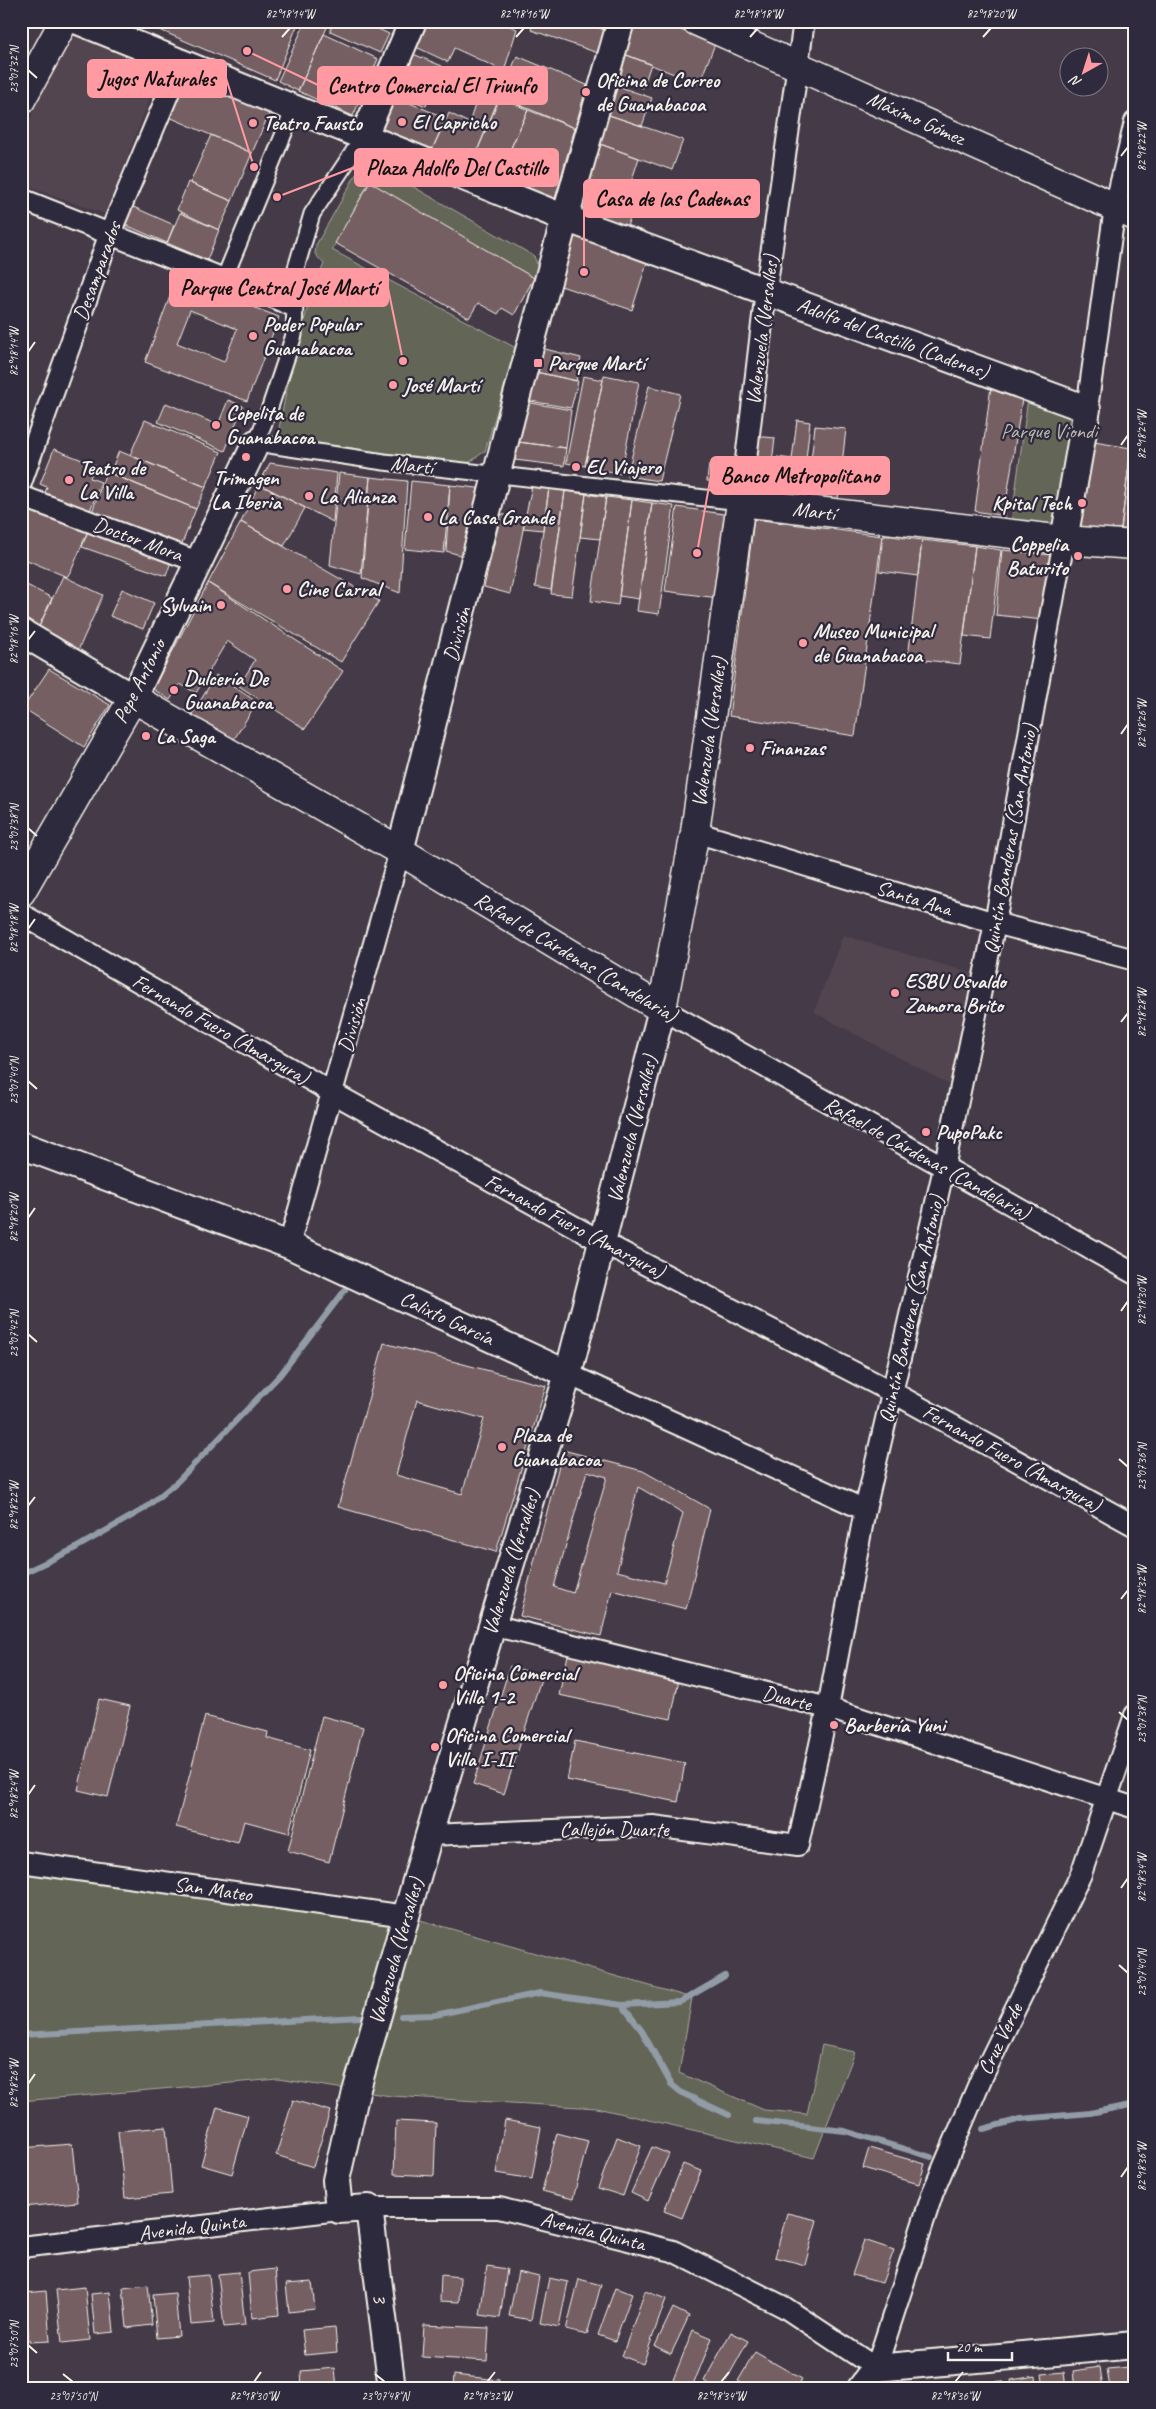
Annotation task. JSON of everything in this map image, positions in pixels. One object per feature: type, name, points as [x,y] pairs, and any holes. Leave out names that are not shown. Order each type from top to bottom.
[{"type":"main road","points":[[21,100],[64,21]]},
{"type":"main road","name":"Máximo Gómez","points":[[696,21],[1125,212]]},
{"type":"main road","name":"Martí","points":[[741,502],[1064,540],[1135,545]]},
{"type":"main road","name":"Valenzuela (Versalles)","points":[[662,1009],[695,832],[741,502]]},
{"type":"main road","name":"Rafael de Cárdenas (Candelaria)","points":[[133,698],[400,852],[662,1009]]},
{"type":"main road","name":"Pepe Antonio","points":[[21,892],[133,698]]},
{"type":"street","name":"Adolfo del Castillo (Cadenas)","points":[[78,21],[564,218],[766,290],[1087,410]]},
{"type":"street","name":"Pepe Antonio","points":[[133,698],[256,443],[269,410],[294,335],[296,268],[312,214],[364,136],[413,21]]},
{"type":"street","name":"División","points":[[289,1246],[400,852],[564,218],[621,21]]},
{"type":"street","name":"Valenzuela (Versalles)","points":[[741,502],[766,290],[804,21]]},
{"type":"street","name":"Desamparados","points":[[21,483],[110,233],[181,62]]},
{"type":"street","points":[[224,279],[294,109]]},
{"type":"street","name":"Quintín Banderas (San Antonio)","points":[[798,1844],[828,1708],[865,1510],[944,1168],[995,923],[1087,410],[1125,212],[1135,122]]},
{"type":"street","points":[[21,198],[294,309]]},
{"type":"street","name":"Martí","points":[[256,443],[384,462],[741,502]]},
{"type":"street","name":"Doctor Mora","points":[[21,496],[198,562]]},
{"type":"street","name":"Rafael de Cárdenas (Candelaria)","points":[[21,632],[133,698]]},
{"type":"street","name":"Santa Ana","points":[[695,832],[995,923],[1135,960]]},
{"type":"street","name":"Fernando Fuero (Amargura)","points":[[21,914],[332,1093],[604,1243],[892,1392],[1135,1526]]},
{"type":"street","name":"Valenzuela (Versalles)","points":[[339,2210],[336,2180],[354,2102],[429,1835],[568,1374],[604,1243],[662,1009]]},
{"type":"street","name":"Rafael de Cárdenas (Candelaria)","points":[[662,1009],[1135,1274]]},
{"type":"street","name":"Calixto García","points":[[21,1145],[289,1246],[865,1510]]},
{"type":"street","name":"Duarte","points":[[492,1626],[828,1708],[1135,1808]]},
{"type":"street","name":"Cruz Verde","points":[[869,2378],[933,2192],[981,2079],[1081,1874],[1135,1715]]},
{"type":"street","name":"Callejón Duarte","points":[[429,1835],[653,1826],[798,1844]]},
{"type":"street","name":"San Mateo","points":[[21,1862],[406,1916]]},
{"type":"street","name":"Avenida Quinta","points":[[21,2248],[339,2210],[369,2208],[500,2208],[673,2251],[784,2307],[869,2378]]},
{"type":"street","name":"3","points":[[369,2208],[392,2388]]},
{"type":"street","points":[[869,2378],[1135,2345]]},
{"type":"shaded area","points":[[71,34],[161,70],[105,214],[21,184],[21,137]]},
{"type":"shaded area","name":"ESBU Osvaldo Zamora Brito","points":[[843,935],[974,974],[952,1086],[814,1012]]},
{"type":"green space","points":[[363,162],[370,162],[534,256],[538,267],[534,278],[369,182],[332,250],[516,348],[485,451],[466,465],[283,438],[279,428],[290,373],[311,295],[324,264],[315,254],[316,245]]},
{"type":"green space","name":"Parque Viondi","points":[[1028,398],[1076,414],[1061,529],[1011,524]]},
{"type":"green space","points":[[21,1862],[406,1916],[692,1998],[679,2073],[764,2110],[807,2114],[822,2045],[855,2052],[814,2158],[597,2108],[391,2096],[278,2079],[21,2101]]},
{"type":"building","points":[[139,21],[299,21],[275,80]]},
{"type":"building","points":[[306,21],[330,21],[298,91],[278,81]]},
{"type":"building","points":[[334,21],[361,21],[389,34],[380,53],[330,31]]},
{"type":"building","points":[[429,21],[498,21],[517,29],[504,71],[454,48],[448,62],[416,47]]},
{"type":"building","points":[[534,21],[583,21],[604,30],[598,53],[531,30]]},
{"type":"building","points":[[633,21],[658,21],[715,44],[699,84],[624,54]]},
{"type":"building","points":[[324,34],[378,59],[353,116],[298,91]]},
{"type":"building","points":[[413,54],[442,66],[426,106],[397,94]]},
{"type":"building","points":[[624,54],[651,64],[643,88],[615,79]]},
{"type":"building","points":[[517,56],[587,85],[575,128],[500,97]]},
{"type":"building","points":[[487,69],[508,76],[470,168],[431,152],[449,113],[469,123]]},
{"type":"building","points":[[186,72],[271,109],[252,153],[167,116]]},
{"type":"building","points":[[617,86],[652,98],[642,126],[609,115]]},
{"type":"building","points":[[390,95],[446,118],[431,152],[375,127]]},
{"type":"building","points":[[500,97],[528,110],[497,179],[470,168]]},
{"type":"building","points":[[528,110],[575,128],[554,202],[497,179]]},
{"type":"building","points":[[609,115],[683,140],[672,170],[600,144]]},
{"type":"building","points":[[211,135],[252,153],[232,201],[190,183]]},
{"type":"building","points":[[600,144],[639,158],[624,204],[586,190]]},
{"type":"building","points":[[188,182],[232,201],[219,230],[177,210]]},
{"type":"building","points":[[370,182],[534,278],[514,315],[502,308],[498,314],[478,303],[469,318],[335,243]]},
{"type":"building","points":[[586,190],[634,207],[626,229],[578,212]]},
{"type":"building","points":[[129,205],[174,225],[167,243],[121,223]]},
{"type":"building","points":[[180,213],[219,230],[207,260],[167,243]]},
{"type":"building","points":[[572,233],[648,259],[632,310],[555,284]]},
{"type":"building","name":"Poder Popular Guanabacoa","points":[[177,278],[279,317],[247,401],[145,362]],"holes":[[[190,310],[237,329],[224,362],[177,343]]]},
{"type":"building","points":[[537,347],[581,358],[576,381],[531,371]]},
{"type":"building","points":[[531,371],[578,381],[571,408],[524,400]]},
{"type":"building","points":[[604,375],[639,382],[621,474],[585,466]]},
{"type":"building","points":[[583,376],[603,380],[585,466],[566,463]]},
{"type":"building","points":[[649,386],[680,394],[659,481],[627,476]]},
{"type":"building","points":[[991,386],[1022,399],[1004,516],[975,511]]},
{"type":"building","points":[[228,400],[243,406],[225,451],[158,422],[166,403],[218,425]]},
{"type":"building","points":[[526,402],[571,410],[566,448],[518,442]]},
{"type":"building","points":[[145,420],[221,452],[206,487],[130,455]]},
{"type":"building","points":[[797,420],[810,422],[802,496],[773,492],[777,457],[792,459]]},
{"type":"building","points":[[815,426],[846,429],[838,499],[807,495]]},
{"type":"building","points":[[755,436],[775,438],[769,488],[749,486]]},
{"type":"building","points":[[1088,441],[1131,448],[1121,529],[1074,528]]},
{"type":"building","points":[[518,442],[566,448],[564,466],[515,460]]},
{"type":"building","points":[[1131,448],[1135,449],[1135,530],[1121,529]]},
{"type":"building","name":"Teatro de La Villa","points":[[54,449],[95,465],[90,478],[101,482],[89,513],[44,496],[47,487],[40,484]]},
{"type":"building","points":[[119,451],[206,487],[196,509],[110,473]]},
{"type":"building","name":"La Alianza","points":[[270,463],[337,473],[333,522],[259,484]]},
{"type":"building","points":[[709,464],[731,467],[729,484],[707,481]]},
{"type":"building","points":[[106,472],[196,509],[181,546],[92,512]]},
{"type":"building","points":[[339,473],[370,477],[361,574],[330,565]]},
{"type":"building","points":[[370,477],[407,481],[400,593],[362,578]]},
{"type":"building","name":"La Casa Grande","points":[[411,481],[450,485],[444,553],[405,549]]},
{"type":"building","points":[[259,484],[305,508],[284,546],[241,522]]},
{"type":"building","points":[[450,485],[486,489],[467,557],[446,551]]},
{"type":"building","points":[[532,486],[549,488],[543,530],[523,528]]},
{"type":"building","points":[[549,488],[565,491],[551,590],[535,587]]},
{"type":"building","points":[[565,491],[586,494],[572,596],[551,594]]},
{"type":"building","points":[[586,494],[606,497],[600,539],[580,537]]},
{"type":"building","points":[[606,497],[632,500],[618,605],[591,601]]},
{"type":"building","points":[[632,500],[652,503],[639,599],[619,596]]},
{"type":"building","points":[[652,503],[674,506],[659,614],[637,611]]},
{"type":"building","points":[[677,507],[730,515],[718,598],[665,591]]},
{"type":"building","points":[[27,508],[89,528],[67,577],[27,560],[21,568],[21,521]]},
{"type":"building","points":[[501,514],[525,520],[510,594],[484,587]]},
{"type":"building","name":"Museo Municipal de Guanabacoa","points":[[754,519],[882,536],[855,736],[729,716]]},
{"type":"building","name":"Cine Carral","points":[[241,522],[379,601],[341,662],[208,583]]},
{"type":"building","points":[[89,528],[172,559],[166,576],[82,547]]},
{"type":"building","points":[[883,535],[922,540],[918,576],[879,571]]},
{"type":"building","points":[[922,540],[975,546],[960,664],[908,658]]},
{"type":"building","points":[[975,546],[1001,550],[990,639],[964,636]]},
{"type":"building","points":[[1002,550],[1051,555],[1043,620],[996,615]]},
{"type":"building","points":[[63,576],[103,595],[76,655],[37,631]]},
{"type":"building","points":[[21,582],[52,598],[37,631],[21,621]]},
{"type":"building","points":[[208,583],[343,671],[305,729],[239,686],[255,660],[227,641],[196,693],[180,684],[170,700],[153,689]]},
{"type":"building","points":[[122,589],[154,603],[143,629],[110,616]]},
{"type":"building","points":[[49,669],[110,705],[84,747],[23,708]]},
{"type":"building","points":[[216,675],[257,702],[233,741],[191,716]]},
{"type":"building","name":"Plaza de Guanabacoa","points":[[384,1343],[546,1386],[496,1552],[338,1507]],"holes":[[[417,1400],[484,1419],[462,1494],[396,1475]]]},
{"type":"building","points":[[563,1450],[643,1471],[710,1509],[686,1609],[612,1590],[601,1636],[520,1616]],"holes":[[[587,1471],[607,1477],[573,1593],[554,1587]],[[638,1487],[683,1513],[664,1583],[617,1571]]]},
{"type":"building","points":[[568,1655],[679,1679],[671,1719],[559,1695]]},
{"type":"building","points":[[510,1666],[542,1676],[504,1794],[473,1784]]},
{"type":"building","points":[[99,1699],[130,1706],[108,1797],[78,1790]]},
{"type":"building","points":[[205,1716],[268,1732],[267,1738],[310,1750],[289,1833],[244,1821],[238,1843],[176,1827]]},
{"type":"building","points":[[322,1716],[363,1727],[329,1862],[288,1851]]},
{"type":"building","points":[[575,1741],[685,1763],[678,1802],[567,1780]]},
{"type":"building","points":[[293,2100],[330,2111],[313,2167],[276,2155]]},
{"type":"building","points":[[217,2107],[248,2116],[232,2174],[201,2165]]},
{"type":"building","points":[[505,2120],[541,2127],[532,2179],[496,2173]]},
{"type":"building","points":[[396,2121],[436,2123],[434,2176],[394,2174]]},
{"type":"building","points":[[166,2127],[172,2194],[125,2198],[118,2131]]},
{"type":"building","points":[[557,2133],[588,2141],[573,2199],[542,2191]]},
{"type":"building","points":[[617,2137],[641,2146],[623,2196],[598,2188]]},
{"type":"building","points":[[72,2144],[78,2202],[21,2207],[21,2148]]},
{"type":"building","points":[[652,2147],[669,2154],[648,2201],[631,2193]]},
{"type":"building","points":[[869,2148],[925,2164],[919,2184],[863,2168]]},
{"type":"building","points":[[683,2164],[701,2171],[682,2218],[664,2211]]},
{"type":"building","points":[[787,2213],[817,2220],[805,2265],[775,2257]]},
{"type":"building","points":[[864,2240],[894,2250],[882,2283],[852,2275]]},
{"type":"building","points":[[487,2266],[507,2269],[500,2318],[480,2315]]},
{"type":"building","points":[[275,2269],[279,2315],[252,2318],[248,2272]]},
{"type":"building","points":[[239,2272],[245,2325],[224,2327],[218,2274]]},
{"type":"building","points":[[518,2272],[539,2277],[531,2320],[509,2316]]},
{"type":"building","points":[[209,2275],[214,2323],[191,2325],[186,2277]]},
{"type":"building","points":[[441,2275],[460,2277],[459,2302],[440,2301]]},
{"type":"building","points":[[549,2278],[568,2282],[559,2327],[540,2323]]},
{"type":"building","points":[[579,2279],[601,2285],[587,2335],[566,2330]]},
{"type":"building","points":[[312,2282],[315,2309],[289,2312],[286,2284]]},
{"type":"building","points":[[148,2285],[152,2325],[127,2328],[123,2288]]},
{"type":"building","points":[[85,2287],[90,2340],[62,2343],[56,2290]]},
{"type":"building","points":[[615,2288],[632,2294],[615,2341],[598,2335]]},
{"type":"building","points":[[46,2291],[50,2341],[29,2342],[25,2293]]},
{"type":"building","points":[[645,2291],[666,2299],[643,2364],[622,2356]]},
{"type":"building","points":[[110,2292],[114,2332],[95,2334],[91,2294]]},
{"type":"building","points":[[175,2293],[179,2336],[157,2338],[153,2295]]},
{"type":"building","points":[[673,2308],[689,2316],[671,2354],[655,2346]]},
{"type":"building","points":[[424,2325],[489,2328],[487,2361],[422,2357]]},
{"type":"building","points":[[335,2327],[337,2352],[305,2355],[302,2330]]},
{"type":"building","points":[[693,2330],[712,2338],[692,2388],[673,2380]]},
{"type":"building","points":[[731,2332],[748,2341],[722,2388],[715,2388],[704,2381]]},
{"type":"building","points":[[755,2352],[802,2379],[797,2388],[750,2388],[738,2381]]},
{"type":"building","points":[[1100,2367],[1103,2388],[1075,2388],[1073,2371]]},
{"type":"building","points":[[1130,2367],[1133,2388],[1110,2388],[1107,2369]]},
{"type":"building","points":[[335,2368],[337,2388],[302,2388],[301,2371]]},
{"type":"building","points":[[1064,2372],[1066,2388],[1044,2388],[1042,2374]]},
{"type":"building","points":[[454,2375],[499,2380],[498,2388],[453,2388]]},
{"type":"building","points":[[1036,2376],[1037,2388],[1012,2388],[1011,2380]]},
{"type":"building","points":[[1003,2381],[1004,2388],[980,2388],[979,2383]]},
{"type":"waterway","points":[[21,1574],[72,1550],[144,1509],[178,1481],[280,1375],[345,1290]]},
{"type":"waterway","points":[[401,2016],[435,2015],[540,1993],[622,2005],[680,2002],[725,1976]]},
{"type":"waterway","points":[[622,2005],[642,2031],[671,2084],[682,2093],[729,2115]]},
{"type":"waterway","points":[[21,2035],[361,2017]]},
{"type":"waterway","points":[[983,2129],[1021,2119],[1090,2113],[1135,2104]]},
{"type":"waterway","points":[[756,2121],[845,2131],[931,2157]]},
{"type":"place","name":"Centro Comercial El Triunfo","points":[[247,51]]},
{"type":"place","name":"Oficina de Correo de Guanabacoa","points":[[586,92]]},
{"type":"place","name":"El Capricho","points":[[402,122]]},
{"type":"place","name":"Teatro Fausto","points":[[253,123]]},
{"type":"place","name":"Jugos Naturales","points":[[254,167]]},
{"type":"place","name":"Plaza Adolfo Del Castillo","points":[[277,197]]},
{"type":"place","name":"Casa de las Cadenas","points":[[584,272]]},
{"type":"place","name":"Poder Popular Guanabacoa","points":[[253,336]]},
{"type":"place","name":"Parque Central José Martí","points":[[403,361]]},
{"type":"place","name":"Parque Martí","points":[[538,363]]},
{"type":"place","name":"José Martí","points":[[393,385]]},
{"type":"place","name":"Copelita de Guanabacoa","points":[[216,425]]},
{"type":"place","name":"Trimagen La Iberia","points":[[246,457]]},
{"type":"place","name":"EL Viajero","points":[[576,467]]},
{"type":"place","name":"Teatro de La Villa","points":[[69,480]]},
{"type":"place","name":"La Alianza","points":[[309,496]]},
{"type":"place","name":"Kpital Tech","points":[[1082,503]]},
{"type":"place","name":"La Casa Grande","points":[[428,517]]},
{"type":"place","name":"Banco Metropolitano","points":[[697,553]]},
{"type":"place","name":"Coppelia Baturito","points":[[1078,556]]},
{"type":"place","name":"Cine Carral","points":[[287,589]]},
{"type":"place","name":"Sylvain","points":[[221,605]]},
{"type":"place","name":"Museo Municipal de Guanabacoa","points":[[803,643]]},
{"type":"place","name":"Dulcería De Guanabacoa","points":[[174,690]]},
{"type":"place","name":"La Saga","points":[[146,736]]},
{"type":"place","name":"Finanzas","points":[[750,748]]},
{"type":"place","name":"ESBU Osvaldo Zamora Brito","points":[[895,993]]},
{"type":"place","name":"PupoPakc","points":[[926,1132]]},
{"type":"place","name":"Plaza de Guanabacoa","points":[[502,1447]]},
{"type":"place","name":"Oficina Comercial Villa 1-2","points":[[443,1685]]},
{"type":"place","name":"Barbería Yuni","points":[[834,1725]]},
{"type":"place","name":"Oficina Comercial Villa I-II","points":[[435,1747]]}]
